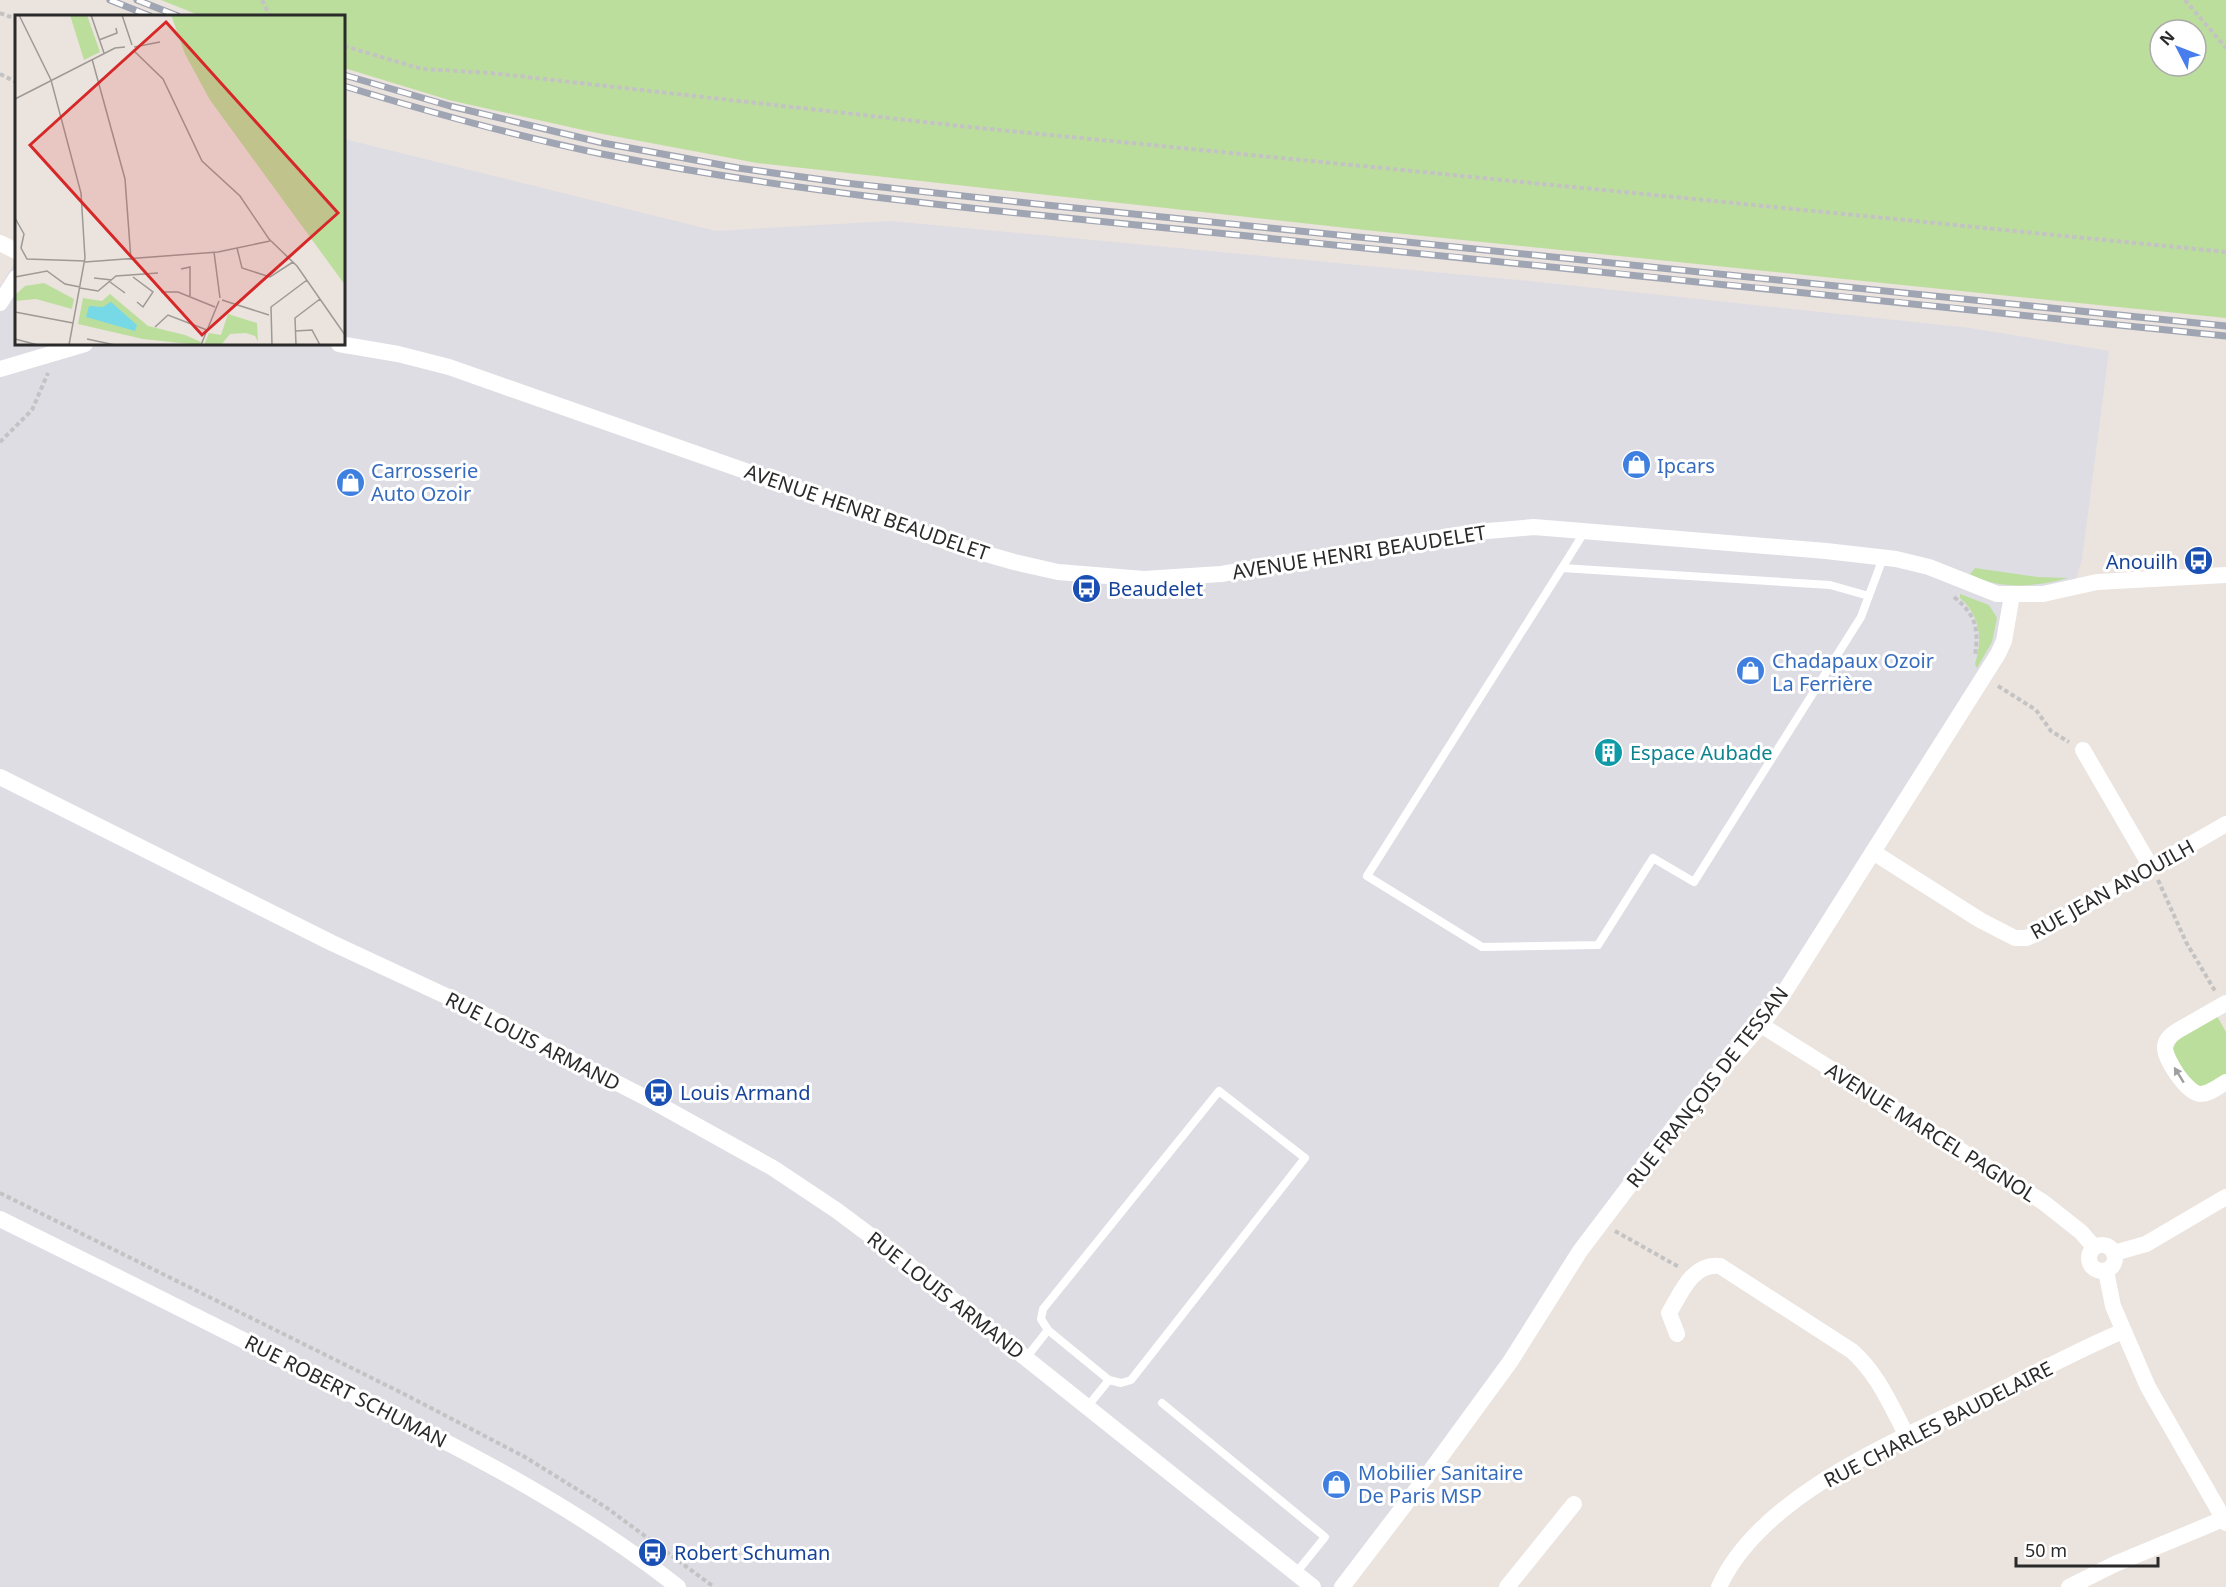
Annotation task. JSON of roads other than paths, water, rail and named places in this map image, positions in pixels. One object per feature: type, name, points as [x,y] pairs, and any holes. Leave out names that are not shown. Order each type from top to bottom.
[{"type":"street","points":[[0,243],[15,250]]},
{"type":"street","points":[[0,303],[15,280]]},
{"type":"street","points":[[0,369],[47,353],[81,345]]},
{"type":"street","name":"AVENUE HENRI BEAUDELET","points":[[345,345],[398,354],[449,367],[962,547],[1058,572],[1144,579],[1221,574],[1476,532],[1534,527],[1826,551],[1883,558],[1929,567],[1996,594],[2012,595]]},
{"type":"street","points":[[2012,595],[2043,594],[2097,582],[2226,575]]},
{"type":"street","name":"RUE FRANÇOIS DE TESSAN","points":[[1342,1587],[1510,1362],[1580,1251],[1689,1107],[1761,1025],[1780,999],[1998,654],[2004,641],[2012,595]]},
{"type":"street","points":[[2083,750],[2151,867]]},
{"type":"street","name":"RUE LOUIS ARMAND","points":[[0,777],[332,943],[459,1002],[746,1152],[844,1215],[1313,1587]]},
{"type":"street","name":"RUE JEAN ANOUILH","points":[[1873,852],[1980,920],[2015,938],[2026,938],[2226,824]]},
{"type":"street","points":[[2224,1003],[2176,1031],[2170,1036],[2165,1047],[2166,1056],[2187,1088],[2196,1094],[2204,1094],[2226,1082]]},
{"type":"street","name":"AVENUE MARCEL PAGNOL","points":[[1761,1025],[2043,1202],[2081,1232],[2094,1247]]},
{"type":"street","points":[[2115,1253],[2146,1244],[2226,1197]]},
{"type":"street","name":"RUE ROBERT SCHUMAN","points":[[0,1219],[490,1465],[606,1535],[678,1587]]},
{"type":"street","points":[[2105,1245],[2115,1253],[2115,1262],[2106,1271],[2097,1270],[2090,1264],[2089,1255],[2094,1247],[2105,1245]]},
{"type":"street","points":[[1677,1334],[1669,1313],[1693,1275],[1704,1267],[1714,1265],[1729,1270],[1852,1351],[1864,1362],[1875,1376],[1907,1436]]},
{"type":"street","points":[[2069,1587],[2115,1564],[2225,1521],[2148,1387],[2113,1306],[2106,1271]]},
{"type":"street","name":"RUE CHARLES BAUDELAIRE","points":[[1719,1587],[1745,1548],[1775,1517],[1816,1486],[1907,1436],[2123,1331]]},
{"type":"street","points":[[1507,1587],[1574,1504]]},
{"type":"lane","points":[[1585,531],[1367,876],[1482,947],[1598,945],[1653,858],[1694,882],[1861,617],[1883,558]]},
{"type":"lane","points":[[1562,568],[1830,585],[1869,596]]},
{"type":"lane","points":[[1220,1091],[1305,1158],[1131,1380],[1121,1383],[1109,1380],[1048,1330],[1041,1318],[1043,1309],[1220,1091]]},
{"type":"lane","points":[[1026,1358],[1048,1330]]},
{"type":"lane","points":[[1087,1407],[1109,1380]]},
{"type":"lane","points":[[1162,1403],[1325,1537],[1296,1573]]},
{"type":"railway","points":[[110,0],[148,15]]},
{"type":"railway","points":[[137,0],[175,15]]},
{"type":"railway","points":[[345,75],[450,106],[603,143],[738,168],[845,183],[2226,326]]},
{"type":"railway","points":[[345,86],[472,123],[602,154],[850,194],[1016,213],[2226,336]]},
{"type":"place","name":"Ipcars","points":[[1636,465]]},
{"type":"place","name":"Carrosserie Auto Ozoir","points":[[350,482]]},
{"type":"place","name":"Anouilh","points":[[2199,561]]},
{"type":"place","name":"Beaudelet","points":[[1087,588]]},
{"type":"place","name":"Chadapaux Ozoir La Ferrière","points":[[1751,671]]},
{"type":"place","name":"Espace Aubade","points":[[1609,752]]},
{"type":"place","name":"Louis Armand","points":[[659,1092]]},
{"type":"place","name":"Mobilier Sanitaire De Paris MSP","points":[[1337,1484]]},
{"type":"place","name":"Robert Schuman","points":[[653,1552]]}]
